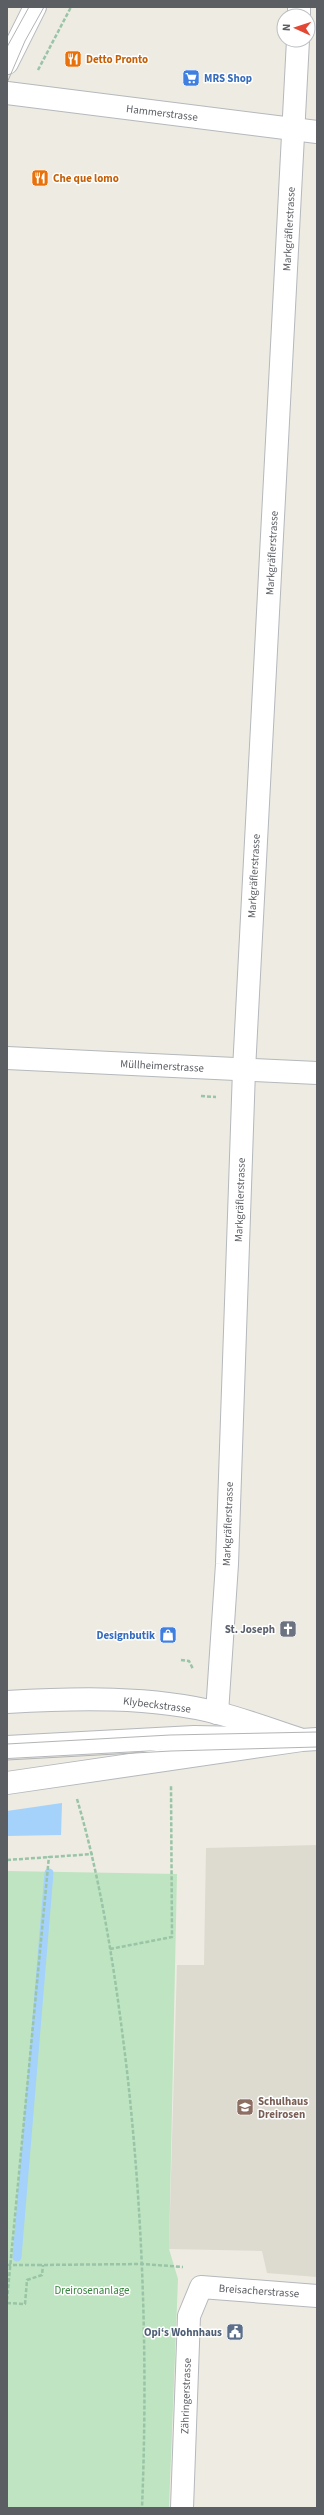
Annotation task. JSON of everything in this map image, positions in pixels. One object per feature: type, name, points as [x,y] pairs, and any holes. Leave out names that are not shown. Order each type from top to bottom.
[{"type":"street","points":[[7,63],[35,7]]},
{"type":"street","name":"Markgräflerstrasse","points":[[217,1713],[227,1564],[244,1070],[298,48]]},
{"type":"street","name":"Hammerstrasse","points":[[17,95],[317,132]]},
{"type":"street","name":"Müllheimerstrasse","points":[[7,1058],[317,1073]]},
{"type":"street","name":"Klybeckstrasse","points":[[7,1702],[75,1699],[117,1700],[217,1713],[310,1739]]},
{"type":"street","points":[[7,1747],[194,1737],[310,1739]]},
{"type":"street","points":[[7,1783],[310,1739]]},
{"type":"street","name":"Breisacherstrasse","points":[[201,2287],[317,2296]]},
{"type":"street","name":"Zähringerstrasse","points":[[182,2508],[189,2316],[201,2287]]},
{"type":"path","points":[[17,95],[42,61],[71,7]]},
{"type":"path","points":[[110,1948],[172,1937],[171,1759]]},
{"type":"path","points":[[76,1794],[93,1854],[118,1995],[137,2159],[143,2264],[142,2508]]},
{"type":"path","points":[[7,1860],[93,1854]]},
{"type":"path","points":[[43,2265],[42,2275],[27,2280],[25,2304],[7,2301],[48,1856]]},
{"type":"path","points":[[7,2265],[143,2264],[182,2266],[194,2276],[201,2287]]},
{"type":"shaded area","name":"Schulhaus Dreirosen","points":[[317,1845],[317,2277],[267,2273],[262,2251],[169,2249],[177,1965],[204,1965],[206,1848]]},
{"type":"green space","name":"Dreirosenanlage","points":[[7,1871],[177,1874],[169,2249],[178,2279],[169,2508],[7,2508]]},
{"type":"water","points":[[62,1803],[61,1835],[7,1836],[7,1811]]},
{"type":"waterway","points":[[17,2257],[49,1873]]},
{"type":"tram line","points":[[7,47],[29,7]]},
{"type":"tram line","points":[[7,83],[25,41],[44,7]]},
{"type":"tram line","points":[[7,1744],[170,1735],[317,1732]]},
{"type":"tram line","points":[[7,1760],[171,1751],[317,1747]]},
{"type":"place","name":"Detto Pronto","points":[[73,59]]},
{"type":"place","name":"MRS Shop","points":[[191,78]]},
{"type":"place","name":"Che que lomo","points":[[40,178]]},
{"type":"place","name":"St. Joseph","points":[[288,1629]]},
{"type":"place","name":"Designbutik","points":[[168,1635]]},
{"type":"place","name":"Schulhaus Dreirosen","points":[[245,2107]]},
{"type":"place","name":"Opi‘s Wohnhaus","points":[[235,2332]]}]
